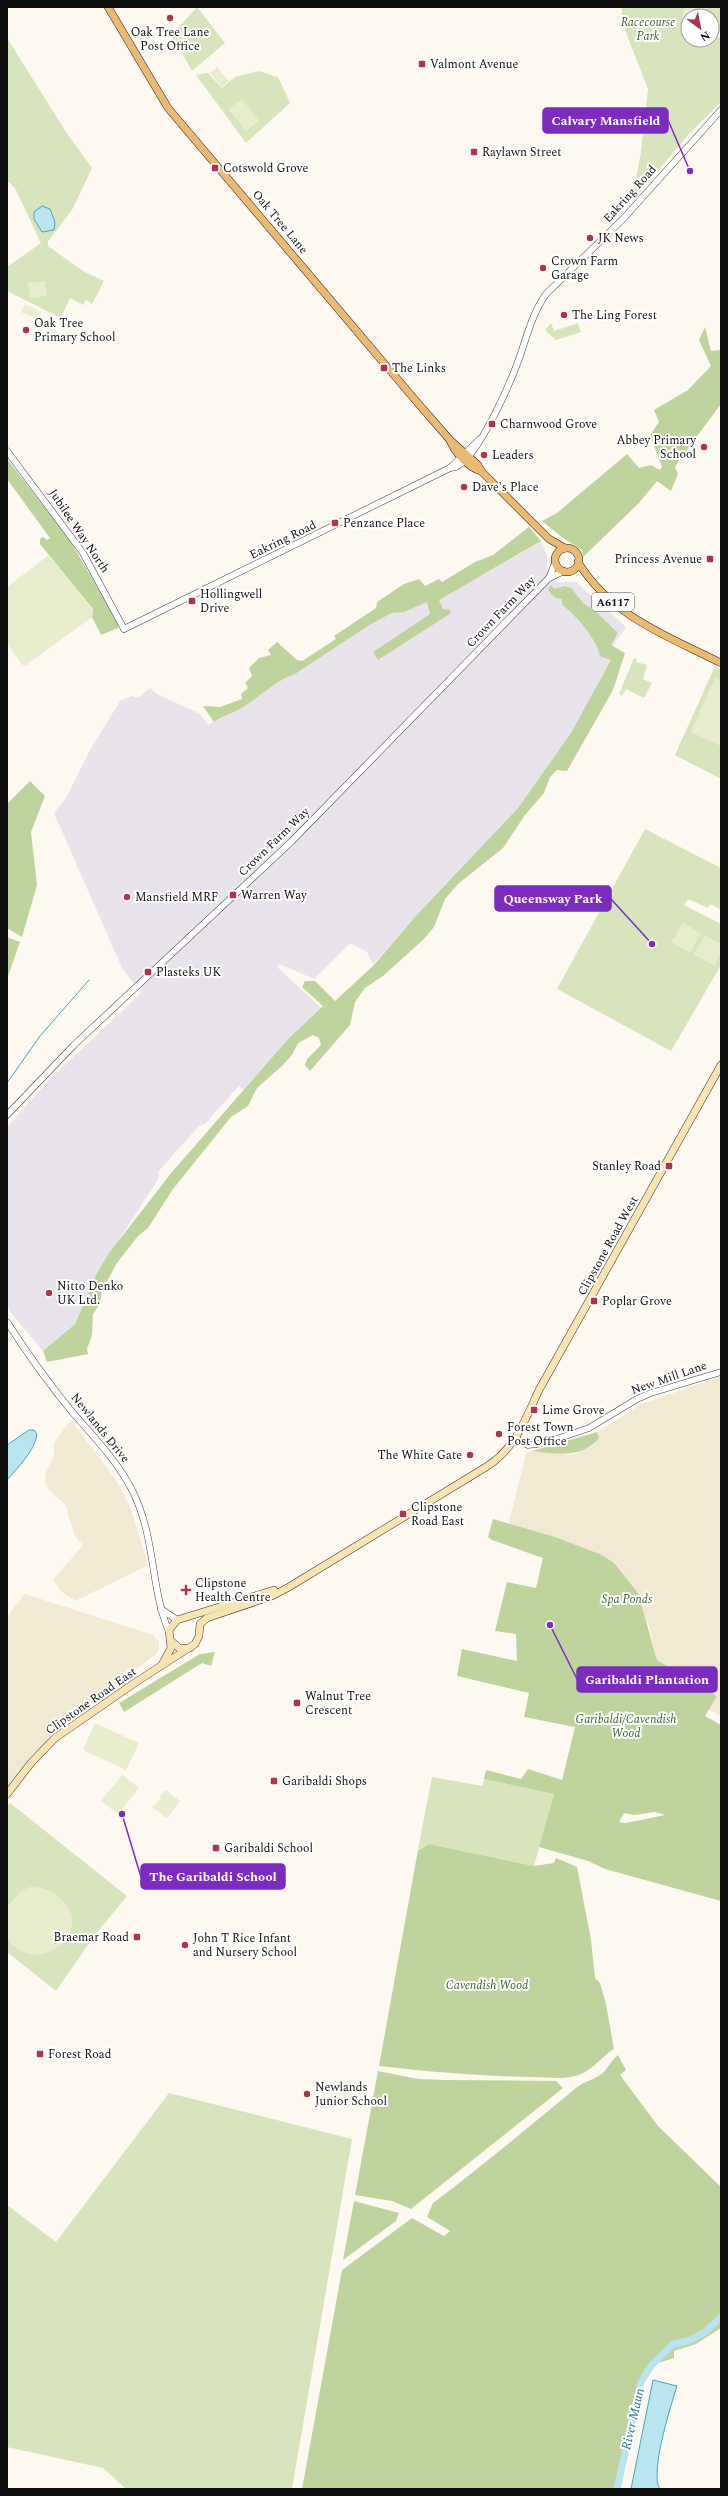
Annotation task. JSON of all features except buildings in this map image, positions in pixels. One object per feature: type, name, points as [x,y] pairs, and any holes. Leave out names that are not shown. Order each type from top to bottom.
[{"type":"main road","name":"Oak Tree Lane","points":[[108,7],[168,108],[450,440],[452,446],[465,457]]},
{"type":"main road","name":"A6117","points":[[465,457],[474,469],[481,471],[549,539],[574,551],[578,556],[578,562],[587,577],[603,594],[641,624],[721,662]]},
{"type":"main road","name":"A6117","points":[[549,539],[556,560],[564,571]]},
{"type":"main road","points":[[556,560],[565,548]]},
{"type":"main road","points":[[564,571],[572,570],[578,562]]},
{"type":"main road","name":"A6117","points":[[572,570],[587,577]]},
{"type":"main road","name":"Clipstone Road West","points":[[516,1439],[539,1390],[721,1065]]},
{"type":"main road","points":[[302,1579],[178,1620],[169,1632],[171,1641],[179,1648],[193,1646],[198,1641],[200,1624],[206,1618],[272,1596],[302,1579],[492,1463],[506,1452],[516,1439]]},
{"type":"main road","points":[[178,1620],[192,1621],[199,1630]]},
{"type":"main road","name":"Clipstone Road East","points":[[160,1666],[169,1654],[171,1641]]},
{"type":"main road","name":"Clipstone Road East","points":[[7,1794],[55,1738],[160,1666],[193,1646]]},
{"type":"street","name":"Eakring Road","points":[[124,629],[450,468],[456,467],[479,440],[507,386],[538,306],[546,294],[623,219],[721,110]]},
{"type":"street","name":"Jubilee Way North","points":[[7,451],[79,547],[124,629]]},
{"type":"street","name":"Crown Farm Way","points":[[549,578],[556,560]]},
{"type":"street","name":"Crown Farm Way","points":[[7,1115],[74,1045],[291,842],[549,578],[564,571]]},
{"type":"street","name":"Newlands Drive","points":[[7,1322],[24,1349],[72,1411],[111,1457],[131,1488],[148,1533],[160,1607],[169,1632]]},
{"type":"street","name":"New Mill Lane","points":[[516,1439],[528,1445],[545,1444],[589,1428],[637,1399],[651,1393],[721,1372]]},
{"type":"street","points":[[160,1607],[169,1616],[178,1620]]},
{"type":"shaded area","points":[[541,541],[547,555],[547,566],[558,582],[576,582],[626,627],[612,647],[610,664],[571,733],[518,808],[373,964],[367,952],[350,943],[314,979],[279,964],[277,967],[321,1008],[288,1039],[243,1090],[239,1086],[205,1124],[199,1126],[158,1172],[159,1178],[96,1275],[75,1324],[43,1351],[11,1313],[7,1304],[7,1127],[49,1080],[141,993],[122,968],[54,813],[66,798],[89,752],[120,701],[132,696],[138,698],[150,688],[157,694],[200,714],[208,725],[225,714],[244,707],[262,692],[283,678],[295,674],[371,624],[392,613],[412,608],[487,573]]},
{"type":"green space","points":[[197,7],[225,43],[192,71],[172,35]]},
{"type":"green space","name":"Racecourse Park","points":[[622,7],[721,7],[720,29],[720,8],[680,8],[680,48],[720,48],[721,38],[721,102],[689,134],[632,201],[641,152],[648,89],[628,38],[622,16]]},
{"type":"green space","points":[[684,7],[706,7],[706,8]]},
{"type":"green space","points":[[7,38],[66,132],[92,168],[72,210],[48,241],[48,246],[83,271],[104,281],[92,304],[86,300],[83,305],[70,298],[61,318],[7,291],[7,267],[41,243],[16,190],[9,182],[7,183]]},
{"type":"green space","points":[[217,67],[229,81],[222,87],[210,73]]},
{"type":"green space","points":[[259,71],[278,77],[290,103],[246,143],[196,75],[208,73],[222,88],[235,77]]},
{"type":"green space","points":[[242,99],[259,121],[246,131],[229,109]]},
{"type":"green space","points":[[45,281],[47,296],[30,298],[28,283]]},
{"type":"green space","points":[[25,304],[41,312],[38,320],[21,312]]},
{"type":"green space","points":[[551,323],[554,331],[578,323],[581,332],[556,340],[545,330]]},
{"type":"green space","points":[[705,327],[711,351],[721,350],[721,404],[675,467],[678,474],[671,491],[657,481],[639,503],[583,557],[582,550],[563,538],[542,521],[557,513],[627,454],[639,468],[651,465],[660,470],[662,467],[650,435],[659,422],[654,410],[688,390],[711,366],[699,340]]},
{"type":"green space","points":[[7,459],[69,539],[118,622],[118,628],[101,635],[92,617],[93,609],[40,544],[40,539],[43,537],[47,540],[50,538],[7,479]]},
{"type":"green space","points":[[529,527],[541,541],[439,600],[443,609],[450,610],[451,613],[378,660],[373,652],[430,614],[427,602],[404,612],[392,613],[371,624],[295,674],[275,684],[251,702],[214,722],[203,706],[220,707],[242,699],[241,694],[248,688],[245,683],[252,676],[249,668],[259,658],[271,655],[268,650],[277,642],[297,660],[302,661],[336,639],[334,636],[376,608],[377,602],[404,584],[419,579],[425,586],[439,579],[442,582],[475,562],[493,555]]},
{"type":"green space","points":[[49,555],[93,609],[92,617],[26,665],[22,665],[7,644],[7,587]]},
{"type":"green space","points":[[551,585],[554,589],[565,586],[571,588],[584,604],[595,611],[618,633],[611,645],[625,653],[613,690],[567,771],[557,770],[550,777],[544,793],[525,815],[503,848],[458,884],[445,899],[434,927],[424,939],[383,976],[365,988],[355,1002],[350,1025],[310,1071],[305,1065],[307,1059],[321,1045],[319,1038],[313,1035],[298,1043],[292,1055],[283,1065],[257,1088],[248,1106],[231,1117],[173,1189],[148,1228],[138,1236],[117,1263],[102,1290],[100,1304],[93,1314],[92,1335],[87,1349],[88,1354],[47,1362],[43,1351],[75,1324],[96,1275],[109,1253],[172,1172],[288,1039],[323,1006],[302,987],[305,981],[315,981],[335,1001],[373,966],[416,916],[518,808],[571,733],[611,660],[600,656],[595,642],[573,614],[562,605],[562,599],[555,597],[550,593],[548,589]]},
{"type":"green space","points":[[634,658],[637,659],[636,662],[647,665],[643,679],[652,683],[644,698],[626,689],[622,696],[619,694]]},
{"type":"green space","points":[[715,666],[721,669],[721,779],[675,755]]},
{"type":"green space","points":[[715,678],[721,681],[721,746],[691,732]]},
{"type":"green space","points":[[30,781],[45,796],[31,832],[37,885],[22,937],[7,928],[7,804]]},
{"type":"green space","points":[[645,829],[721,868],[721,910],[710,904],[708,908],[688,899],[684,905],[721,924],[721,965],[671,1051],[557,989]]},
{"type":"green space","points":[[683,923],[701,933],[690,953],[672,942]]},
{"type":"green space","points":[[705,935],[721,944],[721,953],[714,966],[694,954]]},
{"type":"green space","points":[[7,937],[20,942],[7,979]]},
{"type":"green space","name":"Spa Ponds","points":[[721,1376],[721,1716],[709,1710],[716,1696],[657,1660],[649,1625],[509,1523],[526,1453],[532,1451],[573,1455],[592,1446],[599,1438],[597,1432],[642,1404]]},
{"type":"green space","points":[[71,1420],[118,1483],[131,1509],[148,1565],[75,1601],[62,1592],[53,1580],[83,1545],[75,1536],[65,1504],[49,1490],[45,1482],[46,1473],[54,1456],[54,1443]]},
{"type":"green space","points":[[597,1432],[599,1438],[592,1445],[577,1452],[559,1454],[532,1451]]},
{"type":"green space","points":[[493,1519],[555,1537],[602,1555],[614,1563],[638,1593],[657,1660],[717,1696],[705,1716],[721,1725],[721,1901],[605,1869],[588,1861],[539,1847],[554,1794],[484,1779],[486,1770],[521,1779],[528,1769],[562,1780],[575,1727],[524,1717],[529,1693],[457,1676],[462,1649],[517,1661],[516,1634],[495,1631],[507,1582],[536,1588],[543,1558],[492,1540],[488,1537]],"holes":[[[655,1812],[665,1815],[626,1823],[619,1822],[624,1813],[634,1815]]]},
{"type":"green space","points":[[25,1594],[153,1635],[159,1642],[159,1649],[156,1654],[118,1683],[115,1688],[55,1730],[7,1792],[7,1617]]},
{"type":"green space","points":[[215,1652],[211,1666],[202,1663],[124,1712],[119,1703],[200,1654]]},
{"type":"green space","points":[[95,1723],[139,1743],[126,1770],[83,1750]]},
{"type":"green space","points":[[122,1775],[139,1788],[118,1814],[101,1801]]},
{"type":"green space","points":[[432,1777],[483,1786],[484,1779],[554,1794],[534,1866],[429,1844],[418,1849]]},
{"type":"green space","points":[[165,1790],[180,1801],[167,1818],[152,1807],[161,1799],[160,1797]]},
{"type":"green space","points":[[10,1803],[127,1896],[94,1936],[56,1991],[7,1952],[7,1807]]},
{"type":"green space","name":"Cavendish Wood","points":[[429,1844],[534,1866],[554,1863],[556,1858],[577,1867],[591,1940],[595,1978],[600,1983],[606,2004],[614,2049],[606,2054],[592,2068],[571,2077],[558,2078],[474,2075],[379,2066],[418,1850]]},
{"type":"green space","points":[[30,1887],[40,1888],[52,1892],[63,1901],[71,1912],[72,1923],[69,1934],[62,1943],[53,1950],[41,1954],[29,1954],[18,1949],[11,1944],[7,1938],[7,1907],[21,1891]]},
{"type":"green space","points":[[618,2055],[626,2070],[620,2075],[658,2126],[721,2187],[721,2328],[696,2344],[674,2351],[674,2358],[658,2363],[639,2381],[616,2489],[302,2489],[342,2270],[412,2218],[444,2236],[450,2231],[427,2217],[433,2203],[576,2088],[603,2073]]},
{"type":"green space","points":[[378,2071],[418,2079],[556,2081],[563,2088],[411,2209],[392,2201],[355,2195]]},
{"type":"green space","points":[[169,2093],[352,2139],[292,2489],[126,2489],[103,2468],[7,2447],[7,2205],[56,2242]]},
{"type":"green space","points":[[354,2201],[399,2213],[396,2221],[343,2260]]},
{"type":"water","points":[[42,206],[50,209],[55,222],[54,230],[42,232],[34,219],[34,212]]},
{"type":"water","points":[[29,1430],[34,1430],[37,1434],[33,1447],[30,1453],[7,1480],[7,1445]]},
{"type":"water","points":[[653,2380],[677,2386],[666,2423],[659,2455],[657,2481],[660,2489],[631,2489]]},
{"type":"waterway","points":[[7,1083],[40,1036],[89,980]]},
{"type":"waterway","name":"River Maun","points":[[617,2489],[641,2382],[651,2366],[673,2344],[688,2341],[705,2332],[721,2317]]},
{"type":"place","name":"Oak Tree Lane Post Office","points":[[170,18]]},
{"type":"place","name":"Valmont Avenue","points":[[422,64]]},
{"type":"place","name":"Raylawn Street","points":[[474,152]]},
{"type":"place","name":"Cotswold Grove","points":[[215,168]]},
{"type":"place","name":"Calvary Mansfield","points":[[690,171]]},
{"type":"place","name":"JK News","points":[[590,238]]},
{"type":"place","name":"Crown Farm Garage","points":[[543,268]]},
{"type":"place","name":"The Ling Forest","points":[[564,315]]},
{"type":"place","name":"Oak Tree Primary School","points":[[26,330]]},
{"type":"place","name":"The Links","points":[[384,368]]},
{"type":"place","name":"Charnwood Grove","points":[[492,424]]},
{"type":"place","name":"Abbey Primary School","points":[[704,447]]},
{"type":"place","name":"Leaders","points":[[484,455]]},
{"type":"place","name":"Dave's Place","points":[[464,487]]},
{"type":"place","name":"Penzance Place","points":[[335,523]]},
{"type":"place","name":"Princess Avenue","points":[[710,559]]},
{"type":"place","name":"Hollingwell Drive","points":[[192,601]]},
{"type":"place","name":"Warren Way","points":[[233,895]]},
{"type":"place","name":"Mansfield MRF","points":[[127,897]]},
{"type":"place","name":"Queensway Park","points":[[652,944]]},
{"type":"place","name":"Plasteks UK","points":[[148,972]]},
{"type":"place","name":"Stanley Road","points":[[669,1166]]},
{"type":"place","name":"Nitto Denko UK Ltd.","points":[[49,1293]]},
{"type":"place","name":"Poplar Grove","points":[[594,1301]]},
{"type":"place","name":"Lime Grove","points":[[534,1410]]},
{"type":"place","name":"Forest Town Post Office","points":[[499,1434]]},
{"type":"place","name":"The White Gate","points":[[470,1455]]},
{"type":"place","name":"Clipstone Road East","points":[[403,1514]]},
{"type":"place","name":"Clipstone Health Centre","points":[[186,1590]]},
{"type":"place","name":"Garibaldi Plantation","points":[[550,1625]]},
{"type":"place","name":"Walnut Tree Crescent","points":[[297,1703]]},
{"type":"place","name":"Garibaldi Shops","points":[[274,1781]]},
{"type":"place","name":"The Garibaldi School","points":[[122,1814]]},
{"type":"place","name":"Garibaldi School","points":[[216,1848]]},
{"type":"place","name":"Braemar Road","points":[[137,1937]]},
{"type":"place","name":"John T Rice Infant and Nursery School","points":[[185,1945]]},
{"type":"place","name":"Forest Road","points":[[40,2054]]},
{"type":"place","name":"Newlands Junior School","points":[[307,2094]]},
{"type":"park label","name":"Garibaldi/Cavendish Wood","points":[[626,1726]]}]
